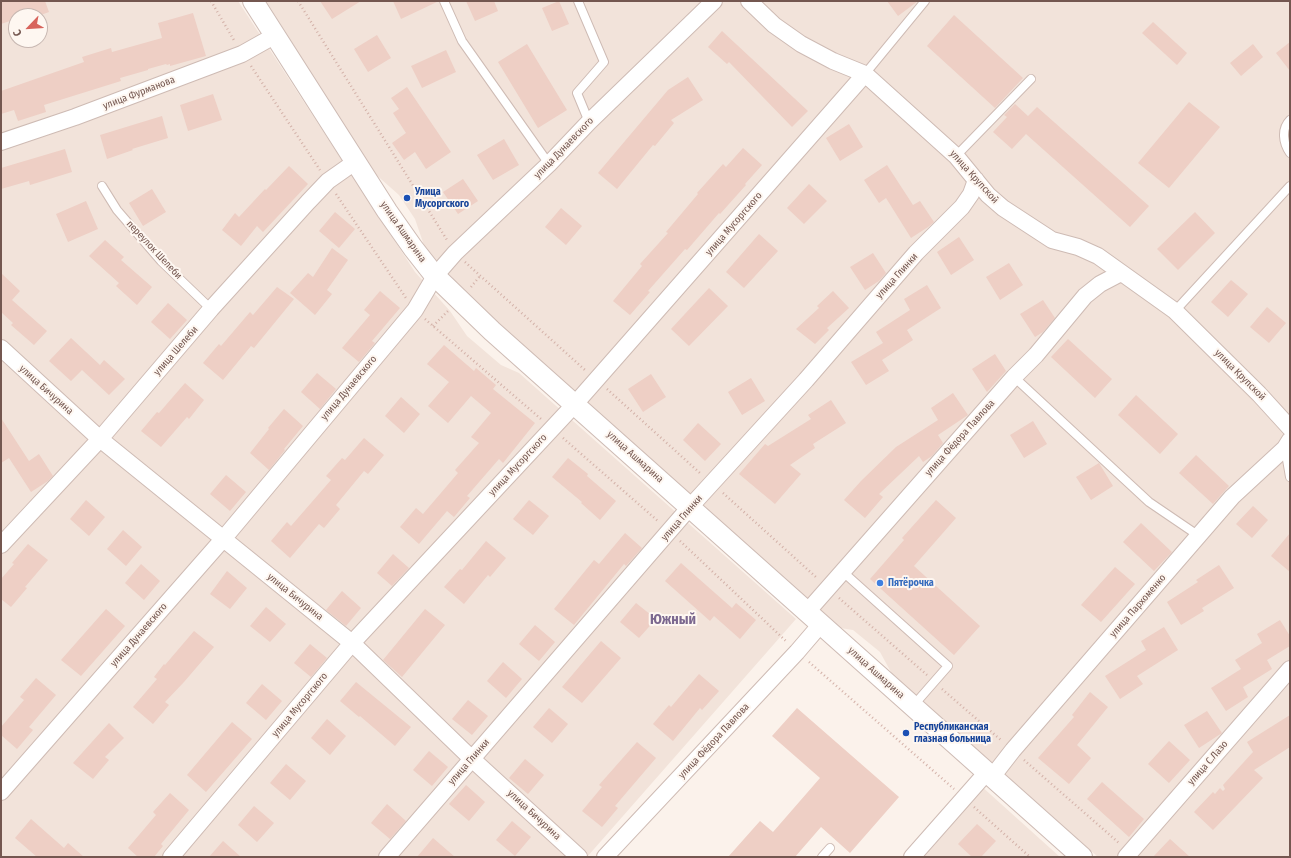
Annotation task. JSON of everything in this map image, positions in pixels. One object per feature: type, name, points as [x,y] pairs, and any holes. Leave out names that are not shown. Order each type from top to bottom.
[{"type":"street","name":"улица Ашмарина","points":[[253,1],[387,211],[435,276],[492,331],[1082,857]]},
{"type":"street","name":"улица Дунаевского","points":[[1,792],[224,538],[415,310],[435,276],[455,253],[549,164],[589,122],[714,1]]},
{"type":"street","name":"улица Крупской","points":[[749,1],[774,25],[801,44],[833,61],[865,74],[956,156],[988,195],[1003,208],[1052,240],[1078,247],[1098,256],[1174,311],[1259,394],[1290,428]]},
{"type":"street","name":"улица Фурманова","points":[[1,142],[75,117],[242,54],[274,36]]},
{"type":"street","name":"улица Мусоргского","points":[[171,857],[352,643],[575,404],[865,74]]},
{"type":"street","name":"улица Шелеби","points":[[1,545],[100,439],[211,309],[308,202],[328,182],[356,162]]},
{"type":"street","name":"улица Глинки","points":[[387,857],[690,507],[916,253],[962,207],[971,194],[976,180]]},
{"type":"street","name":"улица Фёдора Павлова","points":[[605,857],[798,652],[828,588],[842,571],[1014,377],[1036,356],[1085,296],[1100,284],[1121,273]]},
{"type":"street","name":"улица Бичурина","points":[[1,348],[100,439],[352,643],[472,759],[579,857]]},
{"type":"street","name":"улица Пархоменко","points":[[912,857],[964,798],[1013,750],[1232,497],[1288,444]]},
{"type":"street","name":"улица С.Лазо","points":[[1128,855],[1290,669]]},
{"type":"lane","points":[[444,1],[462,41],[549,164]]},
{"type":"lane","points":[[578,1],[604,62],[577,93],[589,122]]},
{"type":"lane","points":[[865,74],[925,1]]},
{"type":"lane","points":[[956,156],[1031,79]]},
{"type":"lane","points":[[1290,120],[1286,124],[1283,136],[1290,153]]},
{"type":"lane","name":"переулок Шелеби","points":[[102,186],[117,210],[161,261],[211,309]]},
{"type":"lane","points":[[1174,311],[1290,186]]},
{"type":"lane","points":[[1014,377],[1149,502],[1199,536]]},
{"type":"lane","points":[[1288,444],[1290,477]]},
{"type":"lane","points":[[842,571],[948,666],[912,706]]},
{"type":"lane","points":[[822,857],[830,848]]},
{"type":"path","points":[[210,1],[242,54],[415,310],[670,531],[798,652],[1030,857]]},
{"type":"path","points":[[298,1],[455,253],[828,588],[1013,750],[1128,855]]},
{"type":"shaded area","points":[[1,1],[238,1],[415,272],[450,311],[467,336],[501,365],[519,373],[796,619],[587,857],[1,857]]},
{"type":"shaded area","points":[[266,1],[1290,1],[1290,857],[1098,857],[892,674],[880,652],[853,630],[834,627],[469,299],[427,254],[415,219],[399,195],[373,172]]},
{"type":"shaded area","points":[[980,785],[1060,857],[915,857]]},
{"type":"building","points":[[1,1],[45,1],[48,8],[8,8],[8,22],[1,24]]},
{"type":"building","points":[[320,1],[361,1],[332,19]]},
{"type":"building","points":[[393,1],[439,1],[401,19]]},
{"type":"building","points":[[466,1],[494,1],[498,11],[475,21]]},
{"type":"building","points":[[559,1],[569,24],[552,31],[542,8]]},
{"type":"building","points":[[887,1],[918,1],[898,16]]},
{"type":"building","points":[[193,13],[206,56],[170,66],[170,64],[166,64],[120,78],[121,81],[44,105],[46,112],[18,121],[14,110],[1,114],[1,91],[84,62],[82,57],[111,48],[112,52],[162,38],[158,23]]},
{"type":"building","points":[[954,15],[1023,78],[995,108],[927,46]]},
{"type":"building","points":[[1153,22],[1187,53],[1177,65],[1142,33]]},
{"type":"building","points":[[722,31],[808,111],[792,127],[729,62],[727,64],[708,47]]},
{"type":"building","points":[[377,35],[391,58],[368,72],[354,49]]},
{"type":"building","points":[[1290,42],[1290,71],[1276,53]]},
{"type":"building","points":[[527,44],[567,110],[538,128],[498,62]]},
{"type":"building","points":[[1253,44],[1263,57],[1241,76],[1230,63]]},
{"type":"building","points":[[446,50],[456,72],[422,88],[411,66]]},
{"type":"building","points":[[688,77],[703,100],[671,120],[674,123],[655,146],[653,145],[617,189],[598,173],[668,90]]},
{"type":"building","points":[[407,87],[451,152],[426,169],[415,152],[404,160],[392,143],[406,133],[393,113],[399,109],[391,98]]},
{"type":"building","points":[[213,94],[222,120],[188,131],[180,105]]},
{"type":"building","points":[[1189,102],[1220,127],[1169,188],[1138,163]]},
{"type":"building","points":[[1015,104],[1028,116],[1037,107],[1149,206],[1130,227],[1026,134],[1012,149],[993,132],[1007,117],[1004,115]]},
{"type":"building","points":[[162,116],[168,138],[132,149],[133,150],[107,159],[100,135]]},
{"type":"building","points":[[849,124],[863,147],[840,161],[826,138]]},
{"type":"building","points":[[504,139],[519,165],[493,180],[477,155]]},
{"type":"building","points":[[743,148],[762,165],[720,214],[719,213],[687,250],[685,249],[648,291],[650,292],[630,315],[613,301],[642,266],[640,264],[668,233],[666,232],[698,194],[697,193],[723,164],[726,167]]},
{"type":"building","points":[[65,149],[72,172],[30,185],[29,181],[1,189],[1,168]]},
{"type":"building","points":[[887,165],[913,205],[920,201],[934,222],[911,238],[886,198],[879,203],[864,180]]},
{"type":"building","points":[[289,166],[308,184],[263,232],[257,226],[241,246],[222,230],[235,213],[239,217]]},
{"type":"building","points":[[463,179],[478,201],[458,214],[443,192]]},
{"type":"building","points":[[809,184],[827,201],[804,224],[787,208]]},
{"type":"building","points":[[152,189],[166,212],[143,226],[129,203]]},
{"type":"building","points":[[86,201],[98,229],[68,242],[56,214]]},
{"type":"building","points":[[561,208],[582,226],[566,245],[545,227]]},
{"type":"building","points":[[335,212],[355,229],[339,248],[319,231]]},
{"type":"building","points":[[1195,212],[1215,233],[1178,270],[1157,249]]},
{"type":"building","points":[[759,234],[778,251],[744,288],[726,272]]},
{"type":"building","points":[[959,237],[974,260],[951,275],[937,252]]},
{"type":"building","points":[[105,240],[124,257],[121,260],[152,287],[137,305],[116,286],[119,283],[89,256]]},
{"type":"building","points":[[332,248],[348,260],[327,290],[332,294],[315,315],[290,293],[308,273],[313,277]]},
{"type":"building","points":[[873,253],[886,273],[879,281],[865,290],[850,267]]},
{"type":"building","points":[[1009,263],[1023,285],[1000,300],[986,277]]},
{"type":"building","points":[[1,273],[20,291],[12,300],[47,331],[34,345],[11,325],[13,323],[1,312]]},
{"type":"building","points":[[1231,280],[1248,294],[1228,317],[1211,302]]},
{"type":"building","points":[[927,285],[941,308],[907,330],[913,340],[882,360],[889,371],[866,385],[851,362],[883,343],[876,332],[910,310],[904,299]]},
{"type":"building","points":[[277,287],[294,299],[254,348],[251,346],[223,380],[203,363],[219,344],[221,346],[250,312],[253,315]]},
{"type":"building","points":[[709,288],[728,306],[689,346],[671,329]]},
{"type":"building","points":[[380,291],[400,308],[372,341],[375,343],[359,362],[342,348],[370,315],[364,310]]},
{"type":"building","points":[[833,291],[849,308],[827,328],[829,330],[815,344],[796,329],[819,308],[817,306]]},
{"type":"building","points":[[1043,300],[1055,318],[1043,332],[1035,337],[1020,314]]},
{"type":"building","points":[[168,303],[187,320],[170,339],[151,322]]},
{"type":"building","points":[[1267,307],[1286,323],[1269,343],[1250,327]]},
{"type":"building","points":[[71,338],[100,365],[104,360],[125,379],[109,395],[82,370],[71,381],[49,361]]},
{"type":"building","points":[[1068,339],[1112,379],[1095,398],[1051,357]]},
{"type":"building","points":[[444,345],[474,371],[476,368],[496,385],[493,389],[535,423],[503,463],[499,459],[467,496],[470,498],[454,517],[447,511],[419,544],[400,527],[416,508],[423,514],[458,473],[455,470],[479,443],[471,437],[491,413],[471,396],[448,423],[428,406],[449,382],[427,364]]},
{"type":"building","points":[[995,354],[1006,371],[987,392],[972,369]]},
{"type":"building","points":[[317,373],[336,389],[320,409],[301,392]]},
{"type":"building","points":[[651,374],[666,397],[643,412],[628,389]]},
{"type":"building","points":[[751,378],[765,401],[742,415],[728,392]]},
{"type":"building","points":[[185,383],[204,400],[189,419],[187,417],[161,447],[141,431]]},
{"type":"building","points":[[953,393],[968,415],[938,435],[943,443],[932,456],[923,462],[919,456],[879,494],[883,497],[865,518],[844,500],[896,447],[938,420],[931,408]]},
{"type":"building","points":[[1136,395],[1178,434],[1160,454],[1118,415]]},
{"type":"building","points":[[401,397],[420,414],[404,433],[385,416]]},
{"type":"building","points":[[831,400],[846,423],[813,444],[815,448],[790,465],[801,474],[775,504],[739,474],[765,444],[768,446],[811,419],[808,415]]},
{"type":"building","points":[[284,409],[303,426],[269,470],[250,453]]},
{"type":"building","points":[[1,418],[29,461],[39,454],[53,476],[31,492],[9,458],[1,463]]},
{"type":"building","points":[[1033,421],[1047,444],[1024,458],[1010,435]]},
{"type":"building","points":[[698,423],[721,444],[705,461],[683,440]]},
{"type":"building","points":[[364,438],[384,455],[368,474],[364,471],[336,505],[340,509],[324,528],[319,524],[290,558],[271,541],[287,522],[291,526],[331,480],[326,476],[342,458],[345,460]]},
{"type":"building","points":[[1196,455],[1229,486],[1213,504],[1179,473]]},
{"type":"building","points":[[568,458],[588,474],[587,476],[616,501],[600,520],[581,503],[582,502],[552,477]]},
{"type":"building","points":[[1099,463],[1113,486],[1091,500],[1076,477]]},
{"type":"building","points":[[226,475],[246,492],[230,511],[210,494]]},
{"type":"building","points":[[86,500],[105,517],[89,536],[70,519]]},
{"type":"building","points":[[529,500],[549,516],[533,535],[513,519]]},
{"type":"building","points":[[936,500],[956,518],[914,566],[980,626],[954,655],[870,579],[904,540],[902,538]]},
{"type":"building","points":[[1253,506],[1268,520],[1252,538],[1236,524]]},
{"type":"building","points":[[1141,523],[1172,552],[1154,571],[1123,542]]},
{"type":"building","points":[[123,530],[142,547],[126,566],[107,549]]},
{"type":"building","points":[[625,533],[642,548],[626,566],[624,564],[574,625],[554,609],[594,560],[599,564]]},
{"type":"building","points":[[1290,533],[1290,572],[1271,556]]},
{"type":"building","points":[[486,541],[506,558],[490,577],[488,575],[464,604],[444,587],[460,569],[462,570]]},
{"type":"building","points":[[28,544],[48,560],[25,587],[27,588],[11,607],[1,599],[1,579]]},
{"type":"building","points":[[393,554],[409,568],[392,586],[377,573]]},
{"type":"building","points":[[681,563],[732,608],[736,603],[756,620],[740,639],[714,616],[710,621],[665,581]]},
{"type":"building","points":[[141,564],[160,581],[144,600],[125,583]]},
{"type":"building","points":[[1219,565],[1234,588],[1202,608],[1204,611],[1181,625],[1167,602],[1198,582],[1196,580]]},
{"type":"building","points":[[1115,567],[1135,584],[1101,622],[1081,605]]},
{"type":"building","points":[[227,571],[247,588],[230,609],[210,594]]},
{"type":"building","points":[[342,591],[361,608],[346,626],[326,610]]},
{"type":"building","points":[[636,603],[656,619],[639,638],[620,622]]},
{"type":"building","points":[[266,607],[286,624],[270,642],[250,626]]},
{"type":"building","points":[[106,609],[125,626],[81,676],[61,660]]},
{"type":"building","points":[[425,609],[445,625],[402,677],[383,660]]},
{"type":"building","points":[[1280,620],[1290,636],[1290,646],[1267,660],[1272,669],[1243,687],[1248,697],[1226,711],[1211,688],[1241,669],[1235,660],[1262,643],[1257,634]]},
{"type":"building","points":[[535,625],[555,642],[539,661],[519,644]]},
{"type":"building","points":[[1164,627],[1178,650],[1137,676],[1143,684],[1120,699],[1105,676],[1146,650],[1141,641]]},
{"type":"building","points":[[194,631],[214,647],[165,702],[169,705],[153,724],[133,707],[157,679],[154,677],[164,664],[165,665]]},
{"type":"building","points":[[601,641],[621,658],[582,703],[562,687]]},
{"type":"building","points":[[310,644],[327,658],[311,677],[294,663]]},
{"type":"building","points":[[503,662],[522,679],[506,698],[487,681]]},
{"type":"building","points":[[699,674],[719,691],[702,710],[700,708],[673,741],[653,724],[669,705],[671,707]]},
{"type":"building","points":[[36,678],[56,695],[29,727],[33,730],[17,749],[1,735],[1,727],[24,700],[20,697]]},
{"type":"building","points":[[356,682],[411,727],[395,746],[340,701]]},
{"type":"building","points":[[262,684],[282,701],[266,720],[246,703]]},
{"type":"building","points":[[1090,692],[1108,707],[1077,745],[1091,758],[1069,784],[1038,758],[1074,717],[1072,715]]},
{"type":"building","points":[[468,700],[488,716],[472,735],[452,719]]},
{"type":"building","points":[[549,708],[568,724],[552,743],[533,727]]},
{"type":"building","points":[[797,708],[899,797],[850,853],[821,827],[795,857],[728,857],[760,821],[773,832],[820,778],[772,736]]},
{"type":"building","points":[[1207,711],[1222,733],[1199,748],[1184,725]]},
{"type":"building","points":[[1290,715],[1290,747],[1254,770],[1263,778],[1213,830],[1194,812],[1213,792],[1215,794],[1220,788],[1223,791],[1225,789],[1223,785],[1253,752],[1247,742]]},
{"type":"building","points":[[327,719],[346,736],[330,755],[311,738]]},
{"type":"building","points":[[232,722],[252,739],[206,792],[187,775]]},
{"type":"building","points":[[109,723],[124,738],[105,757],[109,760],[93,779],[73,763]]},
{"type":"building","points":[[1169,741],[1190,760],[1169,783],[1148,764]]},
{"type":"building","points":[[637,742],[656,758],[615,806],[618,808],[602,827],[582,811],[602,787],[599,785]]},
{"type":"building","points":[[429,751],[448,767],[432,786],[413,770]]},
{"type":"building","points":[[525,759],[544,775],[528,794],[509,778]]},
{"type":"building","points":[[286,764],[306,781],[290,800],[270,783]]},
{"type":"building","points":[[1102,782],[1144,819],[1129,837],[1087,799]]},
{"type":"building","points":[[466,785],[485,802],[469,821],[449,804]]},
{"type":"building","points":[[170,793],[189,810],[161,844],[163,846],[154,857],[138,857],[128,848],[156,815],[153,812]]},
{"type":"building","points":[[387,804],[406,821],[390,839],[371,823]]},
{"type":"building","points":[[254,806],[274,823],[257,842],[238,825]]},
{"type":"building","points":[[31,819],[64,848],[68,843],[84,857],[37,857],[15,838]]},
{"type":"building","points":[[512,821],[531,837],[515,856],[496,840]]},
{"type":"building","points":[[977,824],[996,841],[981,857],[972,857],[958,844]]},
{"type":"building","points":[[433,838],[455,857],[417,857]]},
{"type":"building","points":[[1170,839],[1190,857],[1153,857]]},
{"type":"building","points":[[223,841],[241,857],[209,857]]},
{"type":"place","name":"Улица Мусоргского","points":[[407,198]]},
{"type":"place","name":"Пятёрочка","points":[[880,583]]},
{"type":"place","name":"Республиканская глазная больница","points":[[906,733]]},
{"type":"district","name":"Южный","points":[[673,620]]}]
